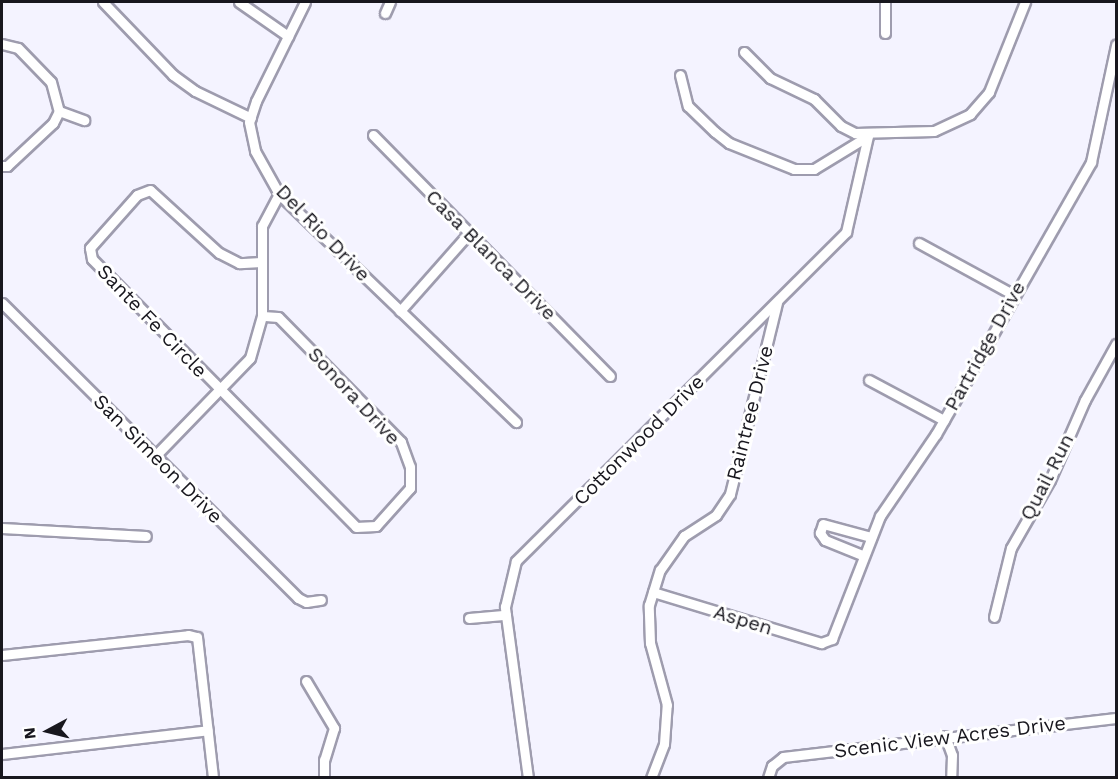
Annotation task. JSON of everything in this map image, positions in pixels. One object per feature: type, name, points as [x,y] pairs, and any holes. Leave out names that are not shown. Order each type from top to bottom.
[{"type":"street","points":[[103,2],[173,75],[195,91],[251,118],[305,2]]},
{"type":"street","points":[[239,2],[288,36]]},
{"type":"street","points":[[385,13],[390,2]]},
{"type":"street","points":[[885,2],[885,33]]},
{"type":"street","points":[[744,52],[770,78],[814,99],[841,126],[868,136],[934,131],[970,114],[989,92],[1025,2]]},
{"type":"street","points":[[2,44],[18,48],[51,82],[59,111],[53,123],[7,166],[2,166]]},
{"type":"street","name":"Partridge Drive","points":[[832,639],[862,555],[871,537],[944,420],[1091,162],[1116,45]]},
{"type":"street","points":[[680,75],[688,106],[715,132],[729,143],[794,169],[814,170],[868,136]]},
{"type":"street","points":[[59,111],[84,120]]},
{"type":"street","name":"Del Rio Drive","points":[[251,118],[255,151],[279,194],[516,423]]},
{"type":"street","name":"Casa Blanca Drive","points":[[373,135],[610,376]]},
{"type":"street","name":"Cottonwood Drive","points":[[528,777],[506,615],[516,561],[846,232],[868,136]]},
{"type":"street","name":"Sante Fe Circle","points":[[219,391],[92,260],[90,248],[137,195],[150,190],[233,260],[261,262]]},
{"type":"street","points":[[155,456],[250,358],[262,316],[262,226],[279,194]]},
{"type":"street","points":[[400,311],[469,233]]},
{"type":"street","points":[[919,243],[1014,296]]},
{"type":"street","name":"Raintree Drive","points":[[651,777],[664,744],[667,705],[650,643],[649,605],[660,570],[684,537],[716,515],[730,494],[777,301]]},
{"type":"street","name":"San Simeon Drive","points":[[2,303],[298,598],[306,603],[321,600]]},
{"type":"street","name":"Sonora Drive","points":[[219,391],[356,528],[376,526],[410,488],[410,467],[401,442],[278,318],[262,316]]},
{"type":"street","name":"Quail Run","points":[[994,617],[1011,548],[1050,480],[1084,400],[1116,344]]},
{"type":"street","points":[[868,380],[944,420]]},
{"type":"street","points":[[862,555],[825,540],[820,533],[824,524],[871,537]]},
{"type":"street","points":[[2,528],[146,536]]},
{"type":"street","name":"Aspen","points":[[653,592],[821,643],[832,639]]},
{"type":"street","points":[[469,618],[506,615]]},
{"type":"street","points":[[2,655],[188,635],[197,638],[213,777]]},
{"type":"street","points":[[306,681],[334,728],[324,760],[324,777]]},
{"type":"street","name":"Scenic View Acres Drive","points":[[768,777],[772,766],[783,757],[945,736],[1116,718]]},
{"type":"street","points":[[2,754],[208,730]]},
{"type":"street","points":[[945,736],[952,755],[951,777]]}]
